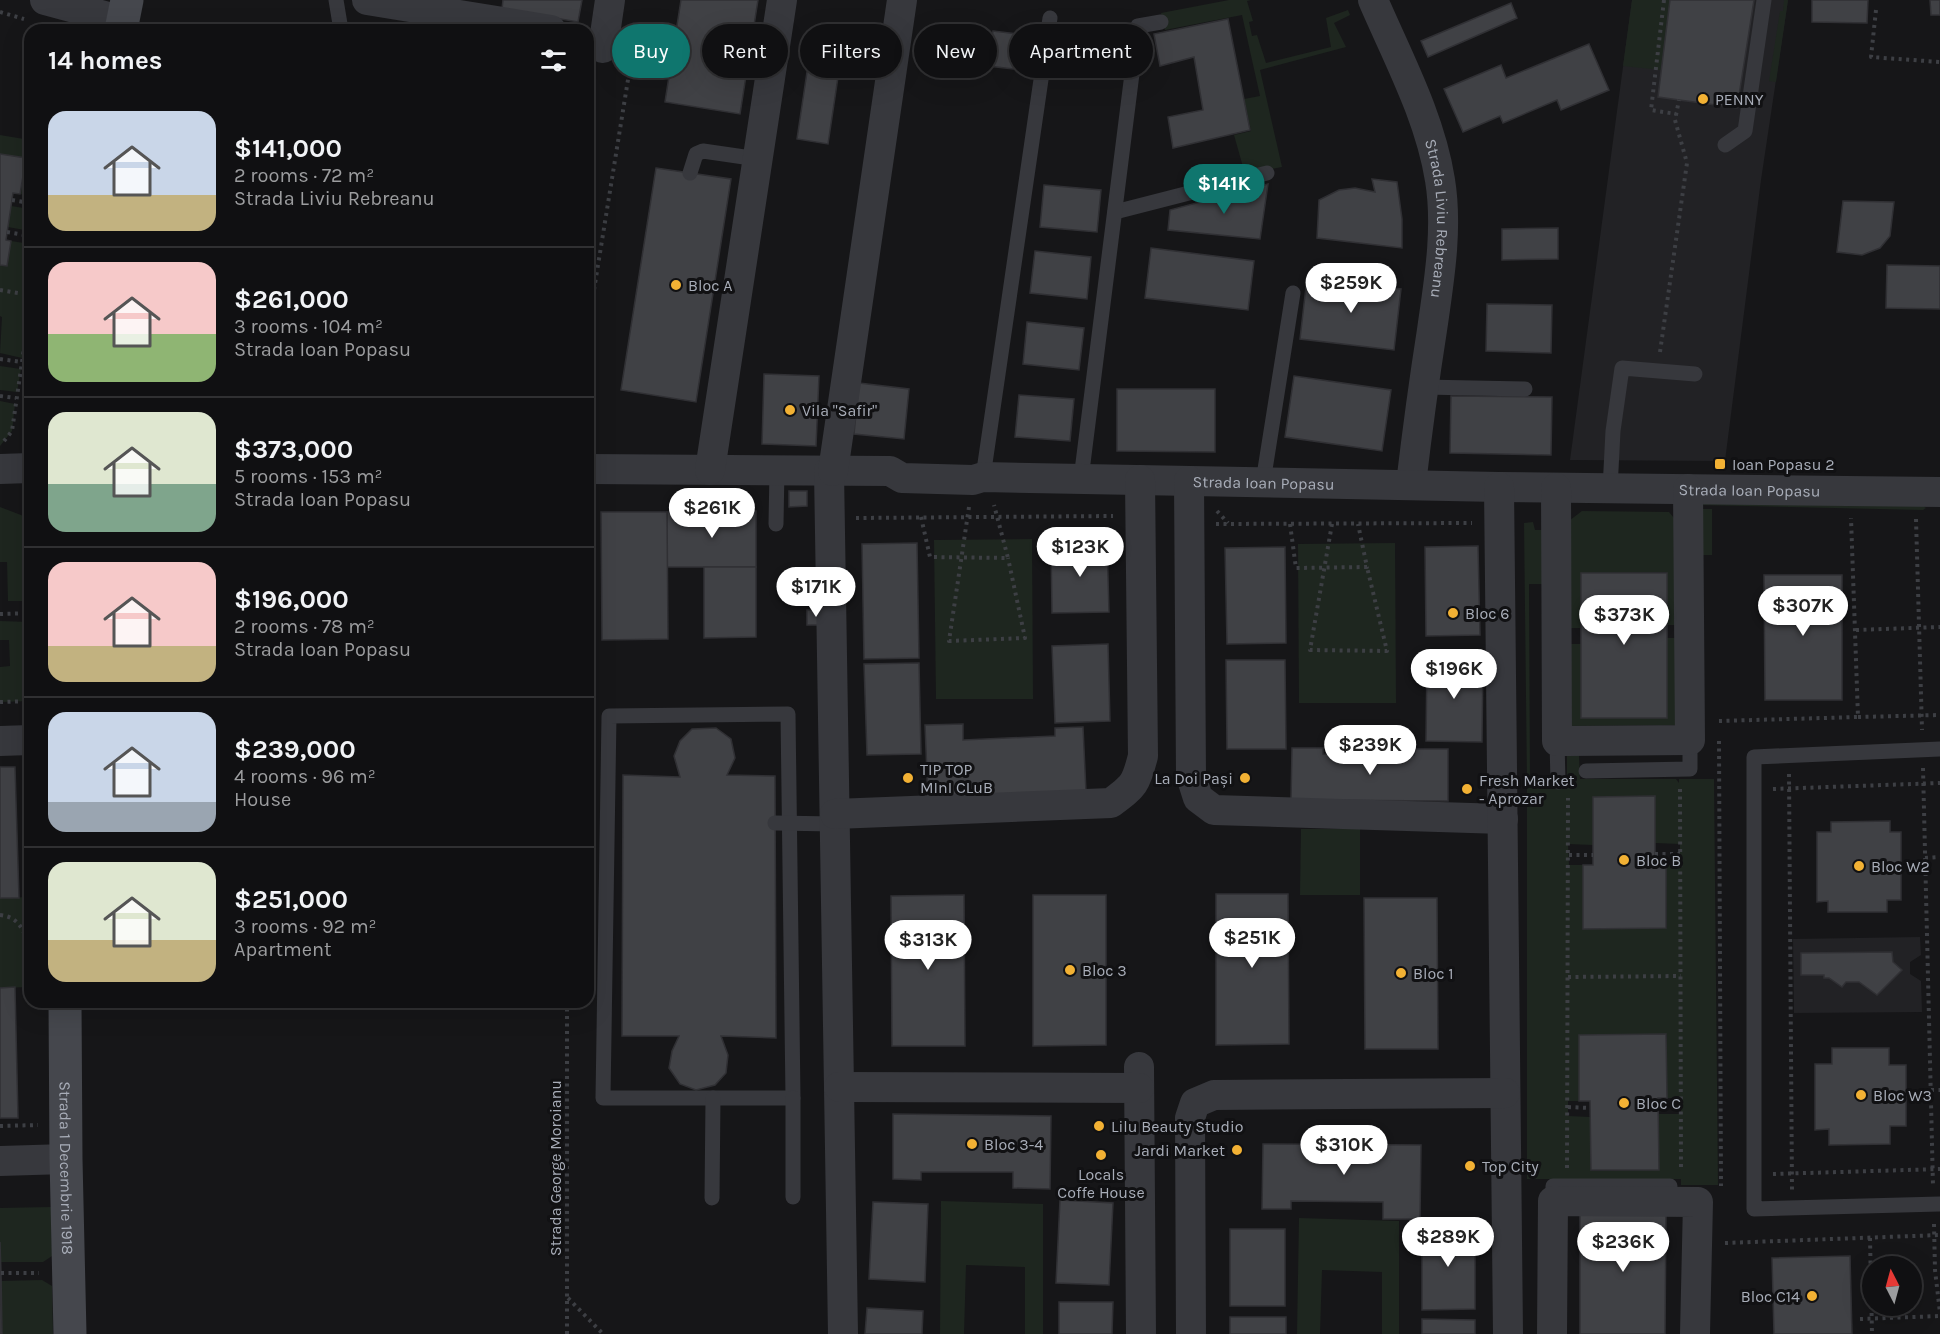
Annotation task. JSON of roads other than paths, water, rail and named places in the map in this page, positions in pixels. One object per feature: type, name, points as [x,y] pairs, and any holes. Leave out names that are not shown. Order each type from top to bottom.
[{"type":"street","points":[[45,0],[124,17]]},
{"type":"street","points":[[368,0],[514,24]]},
{"type":"street","points":[[598,41],[610,0]]},
{"type":"street","points":[[710,470],[782,0]]},
{"type":"street","points":[[843,1334],[831,471],[902,0]]},
{"type":"street","name":"Strada Liviu Rebreanu","points":[[1373,0],[1418,103],[1431,140],[1440,180],[1442,263],[1411,484]]},
{"type":"street","points":[[0,469],[24,468]]},
{"type":"street","name":"Strada Ioan Popasu","points":[[594,469],[890,471],[902,478],[1940,492]]},
{"type":"street","points":[[835,819],[1111,803],[1137,780],[1143,756],[1140,480]]},
{"type":"street","points":[[1190,481],[1191,776],[1198,798],[1214,810],[1503,819]]},
{"type":"street","points":[[1499,487],[1508,1334]]},
{"type":"street","points":[[1556,488],[1557,741],[1690,740],[1688,489]]},
{"type":"street","points":[[0,741],[24,740]]},
{"type":"street","name":"Strada 1 Decembrie 1918","points":[[65,1008],[70,1334]]},
{"type":"street","points":[[839,1087],[1139,1077],[1141,1334]]},
{"type":"street","points":[[1191,1334],[1190,1119],[1195,1103],[1214,1095],[1505,1094]]},
{"type":"street","points":[[0,1161],[66,1159]]},
{"type":"street","points":[[1552,1334],[1560,1193],[1676,1194],[1698,1202],[1695,1334]]},
{"type":"lane","points":[[336,0],[340,24]]},
{"type":"lane","points":[[1725,145],[1745,131],[1764,0]]},
{"type":"lane","points":[[981,478],[1050,18]]},
{"type":"lane","points":[[1081,479],[1138,26],[1161,22]]},
{"type":"lane","points":[[690,173],[696,154],[703,151],[758,159]]},
{"type":"lane","points":[[1115,212],[1267,173]]},
{"type":"lane","points":[[1263,482],[1293,293]]},
{"type":"lane","points":[[1610,489],[1613,432],[1622,368],[1695,374]]},
{"type":"lane","points":[[1423,387],[1525,389]]},
{"type":"lane","points":[[776,524],[777,470]]},
{"type":"lane","points":[[793,1098],[603,1098],[609,716],[788,714],[782,823],[793,1098],[793,1197]]},
{"type":"lane","points":[[1586,771],[1690,769],[1690,740]]},
{"type":"lane","points":[[1557,741],[1563,785]]},
{"type":"lane","points":[[1937,1204],[1754,1209],[1754,757],[1940,749]]},
{"type":"lane","points":[[782,823],[835,819]]},
{"type":"lane","points":[[712,1198],[713,1098]]},
{"type":"place","name":"PENNY","points":[[1703,99]]},
{"type":"place","name":"Bloc A","points":[[676,285]]},
{"type":"place","name":"Vila \"Safir\"","points":[[790,410]]},
{"type":"place","name":"Ioan Popasu 2","points":[[1720,464]]},
{"type":"place","name":"Bloc 6","points":[[1453,613]]},
{"type":"place","name":"TIP TOP MInI CLuB","points":[[908,778]]},
{"type":"place","name":"La Doi Pași","points":[[1245,778]]},
{"type":"place","name":"Fresh Market - Aprozar","points":[[1467,789]]},
{"type":"place","name":"Bloc B","points":[[1624,860]]},
{"type":"place","name":"Bloc W2","points":[[1859,866]]},
{"type":"place","name":"Bloc 3","points":[[1070,970]]},
{"type":"place","name":"Bloc 1","points":[[1401,973]]},
{"type":"place","name":"Bloc W3","points":[[1861,1095]]},
{"type":"place","name":"Bloc C","points":[[1624,1103]]},
{"type":"place","name":"Lilu Beauty Studio","points":[[1099,1126]]},
{"type":"place","name":"Bloc 3-4","points":[[972,1144]]},
{"type":"place","name":"Jardi Market","points":[[1237,1150]]},
{"type":"place","name":"Locals Coffe House","points":[[1101,1155]]},
{"type":"place","name":"Top City","points":[[1470,1166]]},
{"type":"place","name":"Bloc C14","points":[[1812,1296]]}]
